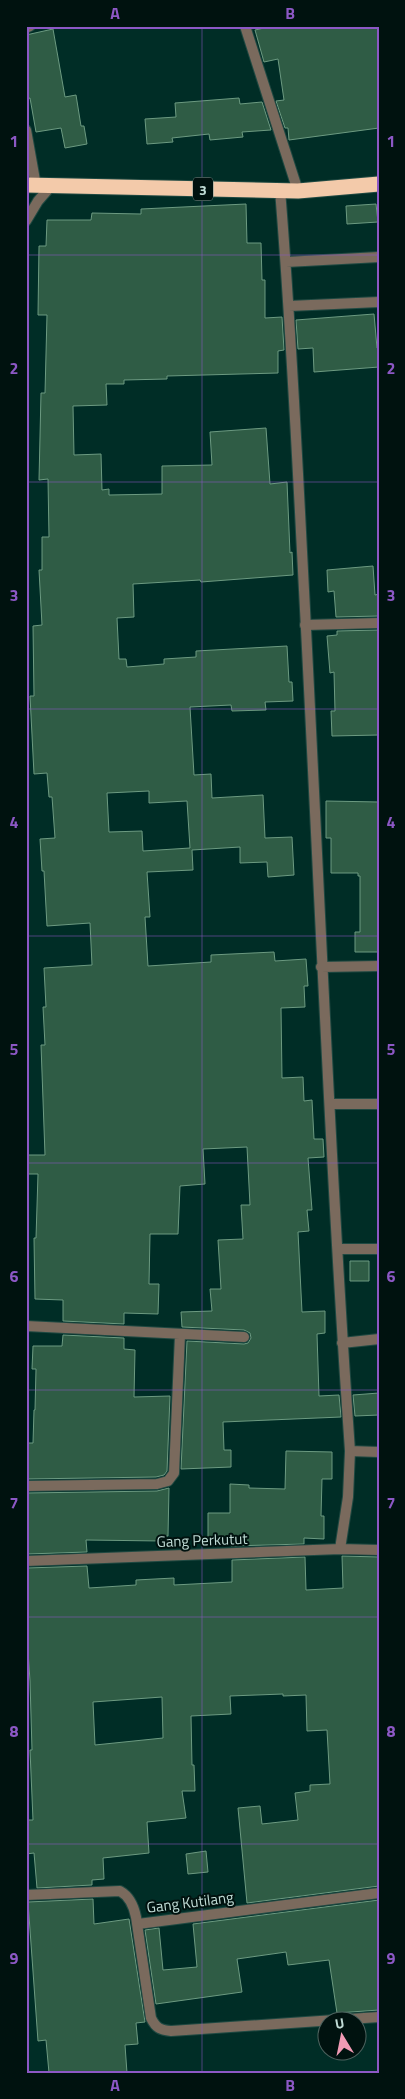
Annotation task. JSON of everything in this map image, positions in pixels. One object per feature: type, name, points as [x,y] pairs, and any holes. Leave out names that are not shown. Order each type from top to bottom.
[{"type":"highway","name":"3","points":[[31,185],[298,191],[379,184]]},
{"type":"street","points":[[26,28],[30,26]]},
{"type":"street","points":[[247,26],[298,191]]},
{"type":"street","points":[[26,130],[31,185]]},
{"type":"street","points":[[26,221],[38,201],[51,186]]},
{"type":"street","points":[[280,190],[289,306],[321,967],[342,1343],[350,1451],[348,1497],[340,1549]]},
{"type":"street","points":[[286,262],[379,257]]},
{"type":"street","points":[[289,306],[379,302]]},
{"type":"street","points":[[305,625],[379,623]]},
{"type":"street","points":[[321,967],[379,966]]},
{"type":"street","points":[[330,1104],[379,1104]]},
{"type":"street","points":[[338,1249],[379,1249]]},
{"type":"street","points":[[26,1326],[244,1337]]},
{"type":"street","points":[[26,1486],[157,1484],[168,1481],[174,1473],[180,1334]]},
{"type":"street","points":[[342,1343],[379,1340]]},
{"type":"street","points":[[350,1451],[379,1452]]},
{"type":"street","name":"Gang Perkutut","points":[[26,1561],[340,1549],[379,1550]]},
{"type":"street","name":"Gang Kutilang","points":[[26,1895],[120,1891],[130,1902],[138,1924],[379,1893]]},
{"type":"street","points":[[138,1924],[152,2018],[156,2027],[162,2030],[171,2031],[379,2017]]},
{"type":"building","points":[[273,26],[379,26],[379,128],[289,140],[288,128],[285,128],[276,101],[284,100],[278,59],[264,62],[255,30]]},
{"type":"building","points":[[53,29],[65,97],[76,95],[81,126],[84,126],[87,144],[65,148],[61,128],[36,132],[30,98],[26,99],[26,35]]},
{"type":"building","points":[[239,98],[240,104],[262,102],[271,130],[242,132],[243,137],[210,140],[209,134],[172,138],[173,142],[147,144],[145,119],[176,117],[175,103]]},
{"type":"building","points":[[246,204],[247,243],[261,243],[262,280],[265,280],[265,318],[282,317],[284,350],[278,351],[278,373],[167,376],[167,379],[124,380],[124,384],[106,384],[107,405],[73,406],[74,455],[101,454],[102,490],[109,489],[109,495],[162,494],[162,466],[212,465],[210,432],[266,428],[270,484],[287,482],[290,553],[292,552],[293,575],[201,582],[200,580],[133,584],[134,617],[117,618],[119,659],[126,659],[127,667],[164,664],[164,659],[196,657],[196,651],[287,646],[289,682],[292,682],[293,701],[265,702],[266,710],[232,711],[231,705],[190,707],[194,775],[211,774],[212,798],[263,795],[265,838],[292,837],[294,875],[268,877],[267,862],[240,863],[240,847],[192,850],[193,870],[147,872],[150,917],[145,917],[148,966],[211,962],[211,955],[274,952],[275,961],[306,959],[308,986],[304,986],[305,1007],[281,1008],[282,1078],[303,1077],[304,1101],[312,1100],[314,1139],[323,1139],[324,1157],[308,1158],[312,1210],[307,1210],[309,1231],[298,1232],[302,1312],[325,1311],[325,1333],[317,1334],[319,1396],[339,1395],[341,1417],[223,1422],[224,1450],[231,1450],[231,1467],[181,1469],[187,1341],[244,1344],[248,1343],[251,1338],[250,1333],[244,1330],[182,1327],[181,1312],[212,1311],[210,1289],[221,1289],[218,1240],[243,1239],[241,1205],[250,1205],[247,1147],[203,1149],[205,1184],[180,1186],[178,1234],[150,1234],[149,1284],[159,1284],[158,1314],[124,1313],[124,1324],[63,1321],[63,1300],[35,1299],[34,1238],[36,1238],[38,1174],[26,1174],[26,1155],[45,1155],[41,1045],[45,1045],[43,1007],[46,1007],[44,968],[92,965],[90,923],[47,926],[40,839],[55,838],[52,797],[49,797],[47,773],[34,774],[30,696],[34,696],[33,626],[42,625],[39,570],[42,570],[42,537],[49,537],[48,479],[39,480],[41,393],[45,393],[47,315],[38,315],[39,246],[46,246],[47,220],[91,220],[92,213],[141,214],[141,209]],"holes":[[[149,791],[149,803],[187,801],[190,848],[143,851],[142,831],[109,832],[107,793]]]},
{"type":"building","points":[[376,204],[378,222],[347,224],[346,206]]},
{"type":"building","points":[[374,314],[377,348],[379,348],[379,367],[314,372],[313,348],[298,349],[296,320]]},
{"type":"building","points":[[373,566],[375,595],[379,594],[379,616],[336,617],[334,591],[328,592],[327,570]]},
{"type":"building","points":[[379,630],[379,735],[332,736],[331,711],[335,711],[334,672],[330,673],[327,636],[337,635],[337,631]]},
{"type":"building","points":[[326,801],[379,802],[379,952],[355,952],[355,932],[360,932],[360,876],[358,876],[358,873],[331,873],[331,838],[326,838]]},
{"type":"building","points":[[350,1261],[369,1261],[369,1281],[350,1281]]},
{"type":"building","points":[[63,1335],[124,1338],[124,1349],[135,1350],[134,1397],[170,1396],[167,1471],[164,1475],[156,1477],[26,1479],[26,1443],[33,1443],[35,1410],[36,1369],[32,1369],[33,1346],[62,1346]]},
{"type":"building","points":[[379,1393],[379,1415],[355,1416],[353,1395]]},
{"type":"building","points":[[286,1451],[332,1452],[332,1479],[322,1479],[321,1516],[324,1516],[324,1539],[304,1538],[304,1544],[231,1546],[231,1538],[208,1537],[208,1513],[230,1513],[230,1484],[249,1485],[249,1488],[285,1489]]},
{"type":"building","points":[[169,1488],[168,1536],[161,1536],[161,1541],[86,1540],[87,1552],[27,1554],[26,1493],[157,1491]]},
{"type":"building","points":[[342,1556],[379,1557],[379,1886],[247,1903],[238,1808],[260,1806],[262,1824],[298,1820],[295,1793],[310,1791],[310,1785],[330,1784],[327,1730],[307,1731],[306,1695],[283,1696],[283,1694],[230,1696],[231,1714],[191,1716],[192,1765],[194,1765],[195,1791],[182,1791],[186,1818],[147,1822],[149,1853],[103,1858],[104,1879],[92,1880],[92,1885],[37,1888],[34,1853],[26,1854],[26,1820],[33,1820],[30,1681],[28,1651],[26,1651],[27,1568],[87,1566],[89,1588],[136,1585],[136,1580],[174,1578],[174,1585],[232,1582],[232,1560],[305,1557],[306,1590],[343,1588]],"holes":[[[162,1697],[163,1738],[95,1745],[93,1702]]]},
{"type":"building","points":[[206,1851],[208,1872],[188,1874],[186,1854]]},
{"type":"building","points":[[93,1899],[94,1924],[129,1919],[145,2022],[136,2023],[138,2044],[125,2045],[127,2073],[49,2073],[46,2040],[38,2041],[28,1902]]},
{"type":"building","points":[[379,1900],[379,2010],[337,2012],[329,1960],[288,1965],[286,1952],[237,1959],[242,1992],[156,2004],[145,1930],[159,1928],[163,1970],[197,1967],[193,1924]]}]
